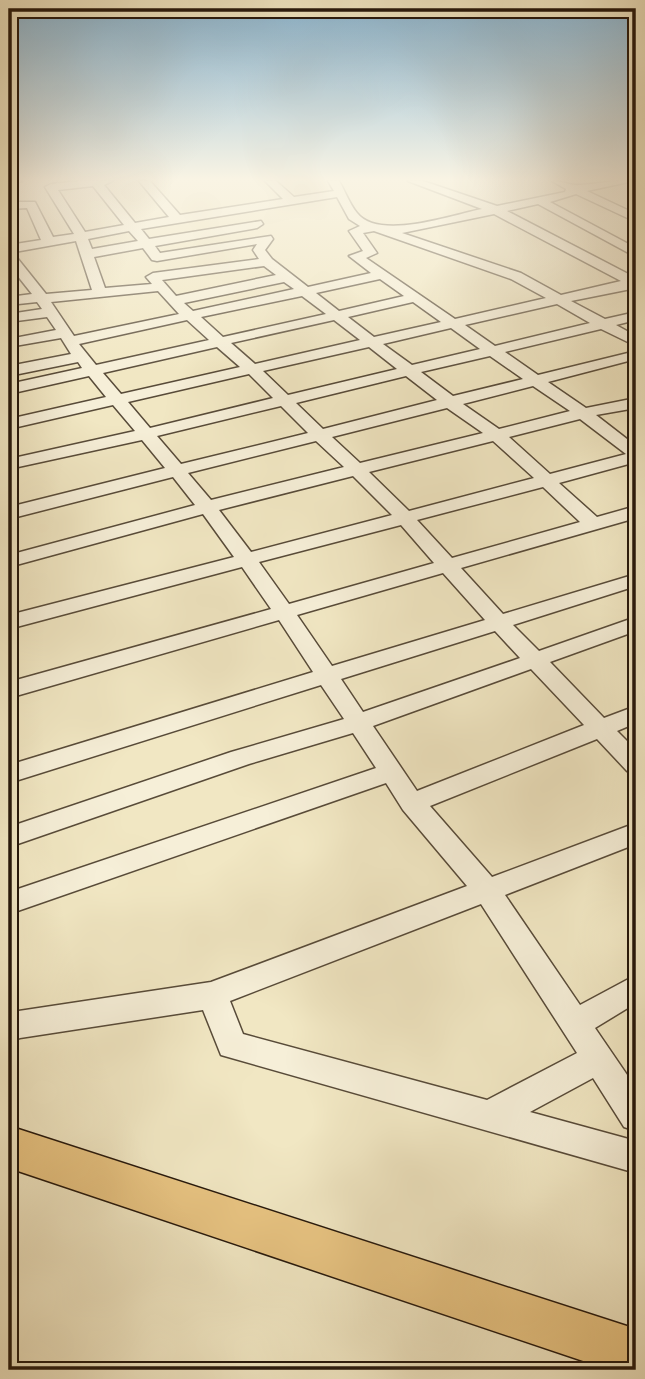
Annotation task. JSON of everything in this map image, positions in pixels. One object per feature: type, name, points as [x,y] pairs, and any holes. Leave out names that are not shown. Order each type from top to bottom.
[{"type":"main road","points":[[9,1147],[636,1353]]},
{"type":"street","points":[[9,249],[27,245]]},
{"type":"street","points":[[85,245],[100,293]]},
{"type":"street","points":[[88,254],[131,245]]},
{"type":"street","points":[[150,245],[157,257],[228,245]]},
{"type":"street","points":[[262,245],[259,250],[267,261],[371,343],[497,435],[593,524]]},
{"type":"street","points":[[365,245],[371,253],[355,257],[583,413],[636,456]]},
{"type":"street","points":[[430,245],[516,276],[636,342]]},
{"type":"street","points":[[562,245],[635,283]]},
{"type":"street","points":[[9,257],[77,351],[207,507],[284,613],[412,803],[487,890],[636,1116]]},
{"type":"street","points":[[267,261],[153,277],[173,301],[217,342],[253,370],[358,470],[500,624],[636,765]]},
{"type":"street","points":[[585,276],[636,265]]},
{"type":"street","points":[[213,269],[232,289]]},
{"type":"street","points":[[9,371],[189,316],[381,275]]},
{"type":"street","points":[[173,301],[287,277]]},
{"type":"street","points":[[537,286],[561,281]]},
{"type":"street","points":[[9,424],[558,298],[635,283]]},
{"type":"street","points":[[9,318],[44,303],[100,293],[159,287]]},
{"type":"street","points":[[9,343],[77,351],[217,342],[414,298]]},
{"type":"street","points":[[9,301],[44,303]]},
{"type":"street","points":[[9,464],[412,372],[636,316]]},
{"type":"street","points":[[9,389],[77,351]]},
{"type":"street","points":[[9,513],[636,355]]},
{"type":"street","points":[[9,561],[207,507],[583,413],[636,403]]},
{"type":"street","points":[[9,622],[636,456]]},
{"type":"street","points":[[9,690],[636,512]]},
{"type":"street","points":[[9,774],[636,580]]},
{"type":"street","points":[[9,837],[240,758],[358,723],[636,624]]},
{"type":"street","points":[[412,803],[636,714]]},
{"type":"street","points":[[9,903],[391,772]]},
{"type":"street","points":[[9,1029],[12,1026],[212,995],[636,833]]},
{"type":"street","points":[[577,1023],[636,988]]},
{"type":"street","points":[[212,995],[232,1045],[636,1157]]},
{"type":"street","points":[[488,1116],[600,1058]]}]
